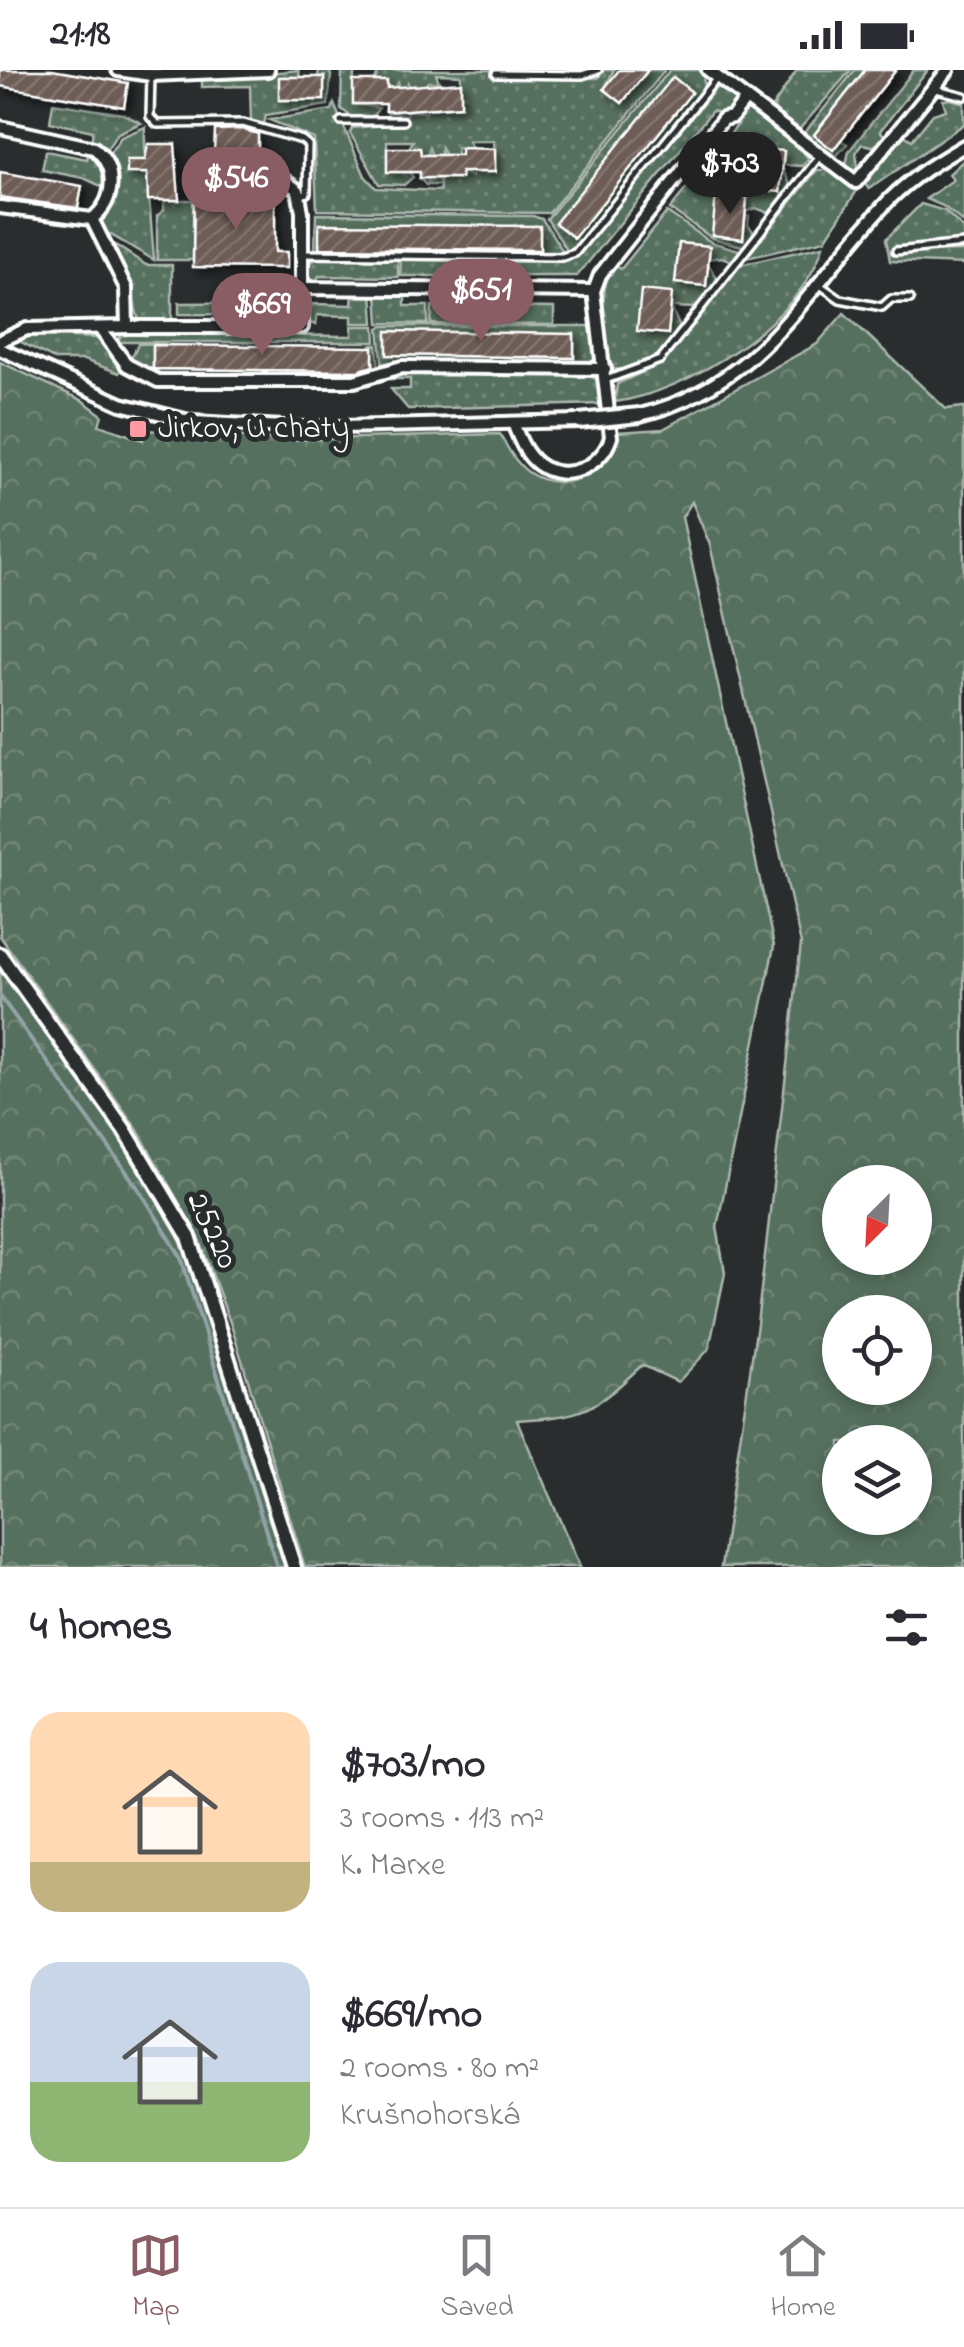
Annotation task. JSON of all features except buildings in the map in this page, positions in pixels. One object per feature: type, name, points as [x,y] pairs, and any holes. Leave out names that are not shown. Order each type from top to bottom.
[{"type":"street","points":[[118,70],[151,76],[268,70]]},
{"type":"street","points":[[713,73],[820,157],[861,181],[948,70]]},
{"type":"street","points":[[513,422],[526,452],[540,466],[572,473],[604,454],[611,437],[594,291],[606,264],[724,119],[732,117],[746,100]]},
{"type":"street","points":[[0,127],[90,146],[104,157],[110,193],[92,220]]},
{"type":"street","points":[[0,349],[121,404],[193,422],[283,428],[579,421],[640,415],[679,402],[770,342],[896,194],[964,146]]},
{"type":"street","points":[[0,341],[26,329],[302,328],[300,196],[293,184],[282,179],[202,177]]},
{"type":"street","points":[[0,207],[92,220]]},
{"type":"street","points":[[92,220],[126,288],[127,328]]},
{"type":"street","points":[[303,288],[594,291]]},
{"type":"street","points":[[100,330],[127,365],[158,381],[354,381],[402,367],[605,374]]},
{"type":"street","name":"25220","points":[[0,955],[124,1129],[189,1237],[294,1567]]},
{"type":"lane","points":[[496,74],[582,74],[598,70]]},
{"type":"lane","points":[[303,254],[562,258],[575,254],[713,73]]},
{"type":"lane","points":[[151,76],[150,117],[157,124],[244,122],[302,140],[308,145],[307,193],[300,196]]},
{"type":"lane","points":[[933,88],[964,96]]},
{"type":"lane","points":[[341,121],[404,120]]},
{"type":"lane","points":[[605,374],[660,360],[820,157]]},
{"type":"lane","points":[[896,251],[964,244]]},
{"type":"lane","points":[[820,285],[851,302],[882,307],[891,299],[910,299]]},
{"type":"green space","points":[[298,70],[300,77],[279,77],[279,100],[324,100],[324,77],[318,76],[319,70],[327,70],[331,75],[328,105],[266,115],[264,124],[251,121],[250,86],[202,87],[202,80]]},
{"type":"green space","points":[[342,70],[493,70],[493,77],[598,78],[604,70],[614,70],[604,89],[622,103],[648,70],[665,70],[549,213],[317,210],[314,139],[270,120],[332,110],[334,104],[365,176],[376,188],[440,191],[440,185],[426,185],[420,179],[428,178],[428,183],[437,178],[440,183],[441,178],[461,178],[461,172],[472,177],[473,172],[494,172],[494,141],[468,141],[472,148],[457,148],[457,155],[445,155],[441,148],[441,155],[432,155],[429,148],[428,155],[421,155],[420,149],[409,148],[413,141],[387,141],[387,171],[409,172],[413,177],[404,185],[379,184],[350,133],[352,128],[406,123],[406,118],[391,117],[386,111],[406,115],[407,111],[426,112],[427,105],[435,109],[460,105],[461,75],[436,74],[439,82],[428,82],[423,88],[411,88],[408,83],[407,88],[398,88],[398,83],[394,88],[375,81],[378,73],[354,73],[353,104],[379,108],[371,118],[352,117],[341,109]]},
{"type":"green space","points":[[670,70],[703,70],[704,88],[580,244],[568,252],[547,219]]},
{"type":"green space","points":[[797,70],[851,70],[797,132],[782,122],[773,106]]},
{"type":"green space","points":[[855,70],[865,70],[814,134],[833,149],[841,140],[847,144],[836,156],[827,157],[802,136]]},
{"type":"green space","points":[[914,70],[928,70],[880,131],[888,139],[881,148],[862,144],[856,152],[858,172],[851,174],[845,169],[849,151]]},
{"type":"green space","points":[[718,86],[733,93],[736,100],[730,115],[712,111],[577,276],[400,276],[401,258],[505,262],[575,255]]},
{"type":"green space","points":[[943,100],[964,103],[964,124],[869,189],[865,184],[904,135],[912,140],[933,114],[946,110]]},
{"type":"green space","points":[[53,103],[123,114],[141,123],[118,133],[104,153],[91,142],[93,131],[50,122]]},
{"type":"green space","points":[[743,108],[752,108],[805,151],[808,159],[802,166],[783,165],[784,151],[754,148],[750,188],[780,191],[783,169],[792,189],[769,213],[756,208],[746,212],[747,198],[717,196],[713,235],[743,238],[745,216],[749,216],[748,225],[756,235],[746,247],[712,238],[670,209],[739,123],[735,119]]},
{"type":"green space","points":[[145,127],[145,160],[127,160],[127,172],[147,173],[154,260],[99,228],[114,195],[107,157],[121,137]]},
{"type":"green space","points":[[90,150],[99,159],[107,189],[84,178],[42,170],[46,151],[87,159]]},
{"type":"green space","points":[[964,160],[964,223],[943,206],[926,199],[953,180],[949,174]]},
{"type":"green space","points":[[817,170],[829,170],[858,189],[825,240],[746,258]]},
{"type":"green space","points":[[164,200],[193,200],[193,260],[157,260],[157,216],[164,210]]},
{"type":"green space","points":[[921,204],[945,211],[964,229],[964,241],[894,247],[894,252],[964,251],[964,264],[890,261],[886,239]]},
{"type":"green space","points":[[667,212],[711,242],[743,251],[731,261],[722,257],[708,259],[709,246],[679,243],[675,283],[705,286],[708,263],[719,282],[696,308],[671,307],[681,330],[659,354],[634,368],[612,369],[603,316],[608,276],[614,265],[621,269]]},
{"type":"green space","points":[[316,214],[533,216],[542,219],[564,253],[315,252]]},
{"type":"green space","points":[[103,237],[146,265],[172,265],[172,323],[140,323],[129,288]]},
{"type":"green space","points":[[823,246],[811,274],[791,301],[738,349],[675,384],[615,402],[617,384],[658,365],[740,265]]},
{"type":"green space","points":[[320,257],[398,258],[398,277],[319,276],[314,284],[309,279],[308,264]]},
{"type":"green space","points":[[372,293],[374,323],[352,323],[352,316],[317,315],[316,325],[307,322],[312,304],[352,305],[353,294]]},
{"type":"green space","points":[[405,293],[405,306],[428,306],[428,324],[379,323],[377,294]]},
{"type":"green space","points":[[292,294],[297,297],[296,315],[285,325],[285,315],[179,314],[179,303],[291,302]]},
{"type":"green space","points":[[432,306],[554,308],[554,325],[431,324]]},
{"type":"green space","points":[[844,313],[946,409],[964,407],[964,1567],[721,1567],[757,1324],[801,944],[710,545],[692,502],[682,517],[774,946],[717,1227],[725,1273],[709,1349],[678,1382],[642,1365],[586,1409],[517,1420],[580,1567],[305,1567],[232,1328],[199,1238],[137,1129],[0,936],[0,362],[82,400],[102,415],[99,425],[143,440],[145,430],[288,440],[500,434],[523,468],[556,482],[584,477],[597,469],[614,447],[618,432],[663,429],[817,344]]},
{"type":"green space","points":[[352,326],[375,326],[376,342],[117,342],[122,334],[352,336]]},
{"type":"green space","points":[[594,326],[597,358],[587,365],[383,371],[379,328]]},
{"type":"green space","points":[[25,335],[97,338],[122,366],[119,373],[84,360],[56,360],[19,341]]},
{"type":"green space","points":[[166,343],[153,345],[153,369],[372,371],[371,345],[377,345],[379,372],[369,376],[159,376],[130,361],[138,344]]},
{"type":"green space","points":[[402,371],[584,373],[600,381],[603,404],[408,409],[391,389],[410,389],[410,379],[391,379]]},
{"type":"green space","points":[[0,970],[128,1150],[192,1265],[286,1567],[0,1567]]},
{"type":"waterway","points":[[0,996],[141,1192],[181,1257],[277,1567]]},
{"type":"place","name":"Jirkov, U chaty","points":[[138,429]]}]
